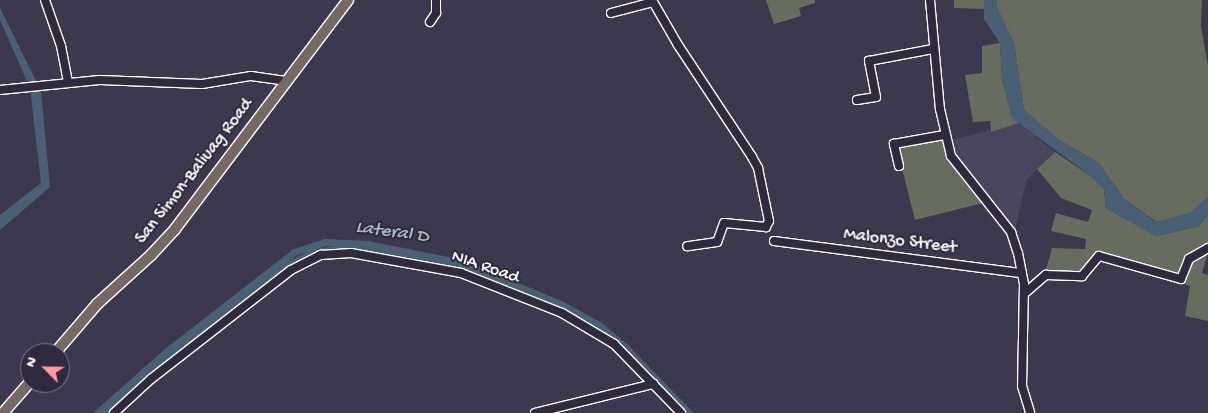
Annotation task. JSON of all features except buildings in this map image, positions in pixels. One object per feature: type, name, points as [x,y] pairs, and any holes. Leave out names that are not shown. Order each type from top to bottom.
[{"type":"main road","name":"San Simon-Baliuag Road","points":[[63,343],[97,304],[152,255],[175,229],[348,0]]},
{"type":"main road","points":[[3,413],[20,393]]},
{"type":"street","points":[[45,0],[61,46],[68,81]]},
{"type":"street","points":[[430,22],[436,13],[436,0]]},
{"type":"street","points":[[930,0],[933,49],[944,135],[956,165],[1011,232],[1022,273],[1024,295],[1020,360],[1022,386],[1030,413]]},
{"type":"street","points":[[611,13],[653,1],[678,45],[758,168],[769,221],[766,227],[724,223],[717,242],[687,246]]},
{"type":"street","points":[[857,100],[876,97],[869,61],[933,49]]},
{"type":"street","points":[[0,90],[68,81],[114,80],[202,84],[251,76],[286,81]]},
{"type":"street","points":[[899,166],[894,144],[944,135]]},
{"type":"street","name":"Malonzo Street","points":[[774,241],[1022,273]]},
{"type":"street","points":[[1024,295],[1028,288],[1046,275],[1082,276],[1099,256],[1181,279],[1189,258],[1208,248]]},
{"type":"street","name":"NIA Road","points":[[114,413],[150,379],[291,270],[309,260],[331,253],[365,255],[454,270],[562,313],[614,344],[681,413]]},
{"type":"street","points":[[535,413],[653,384]]},
{"type":"shaded area","points":[[1019,123],[1055,152],[1027,179],[1015,230],[958,164],[948,141]]},
{"type":"green space","points":[[766,0],[815,0],[815,3],[799,8],[801,16],[774,24]]},
{"type":"green space","points":[[954,0],[984,0],[984,9],[954,8]]},
{"type":"green space","points":[[997,0],[1202,0],[1201,26],[1208,66],[1208,197],[1190,213],[1157,222],[1124,199],[1099,163],[1059,140],[1024,110],[1014,43],[997,8]]},
{"type":"green space","points":[[1000,43],[1002,79],[1012,117],[1019,123],[991,132],[990,121],[973,122],[965,75],[982,73],[982,46]]},
{"type":"green space","points":[[942,139],[952,165],[983,203],[915,220],[896,145]]},
{"type":"green space","points":[[1055,152],[1092,177],[1104,189],[1106,208],[1156,236],[1199,226],[1208,215],[1208,246],[1187,257],[1179,276],[1099,253],[1080,274],[1045,273],[1052,248],[1085,249],[1086,239],[1051,231],[1056,213],[1088,222],[1092,210],[1061,198],[1037,169]]},
{"type":"green space","points":[[1208,252],[1202,273],[1208,275],[1208,321],[1185,316],[1190,286],[1181,283],[1191,260]]},
{"type":"water","points":[[984,0],[997,0],[997,8],[1014,43],[1024,110],[1059,140],[1099,163],[1124,199],[1156,222],[1190,213],[1208,197],[1208,215],[1199,226],[1156,236],[1106,208],[1104,189],[1092,177],[1012,118],[1002,79],[1000,43],[984,19]]},
{"type":"water","points":[[0,8],[41,91],[50,187],[0,230],[0,215],[41,183],[30,88],[0,20]]},
{"type":"water","name":"Lateral D","points":[[340,245],[464,260],[564,302],[602,323],[628,345],[694,413],[685,413],[603,335],[465,272],[321,253],[284,273],[153,374],[110,413],[100,413],[157,362],[282,265],[310,250]]},
{"type":"waterway","name":"Lateral D","points":[[97,413],[167,351],[294,252],[325,242],[367,244],[458,262]]}]
